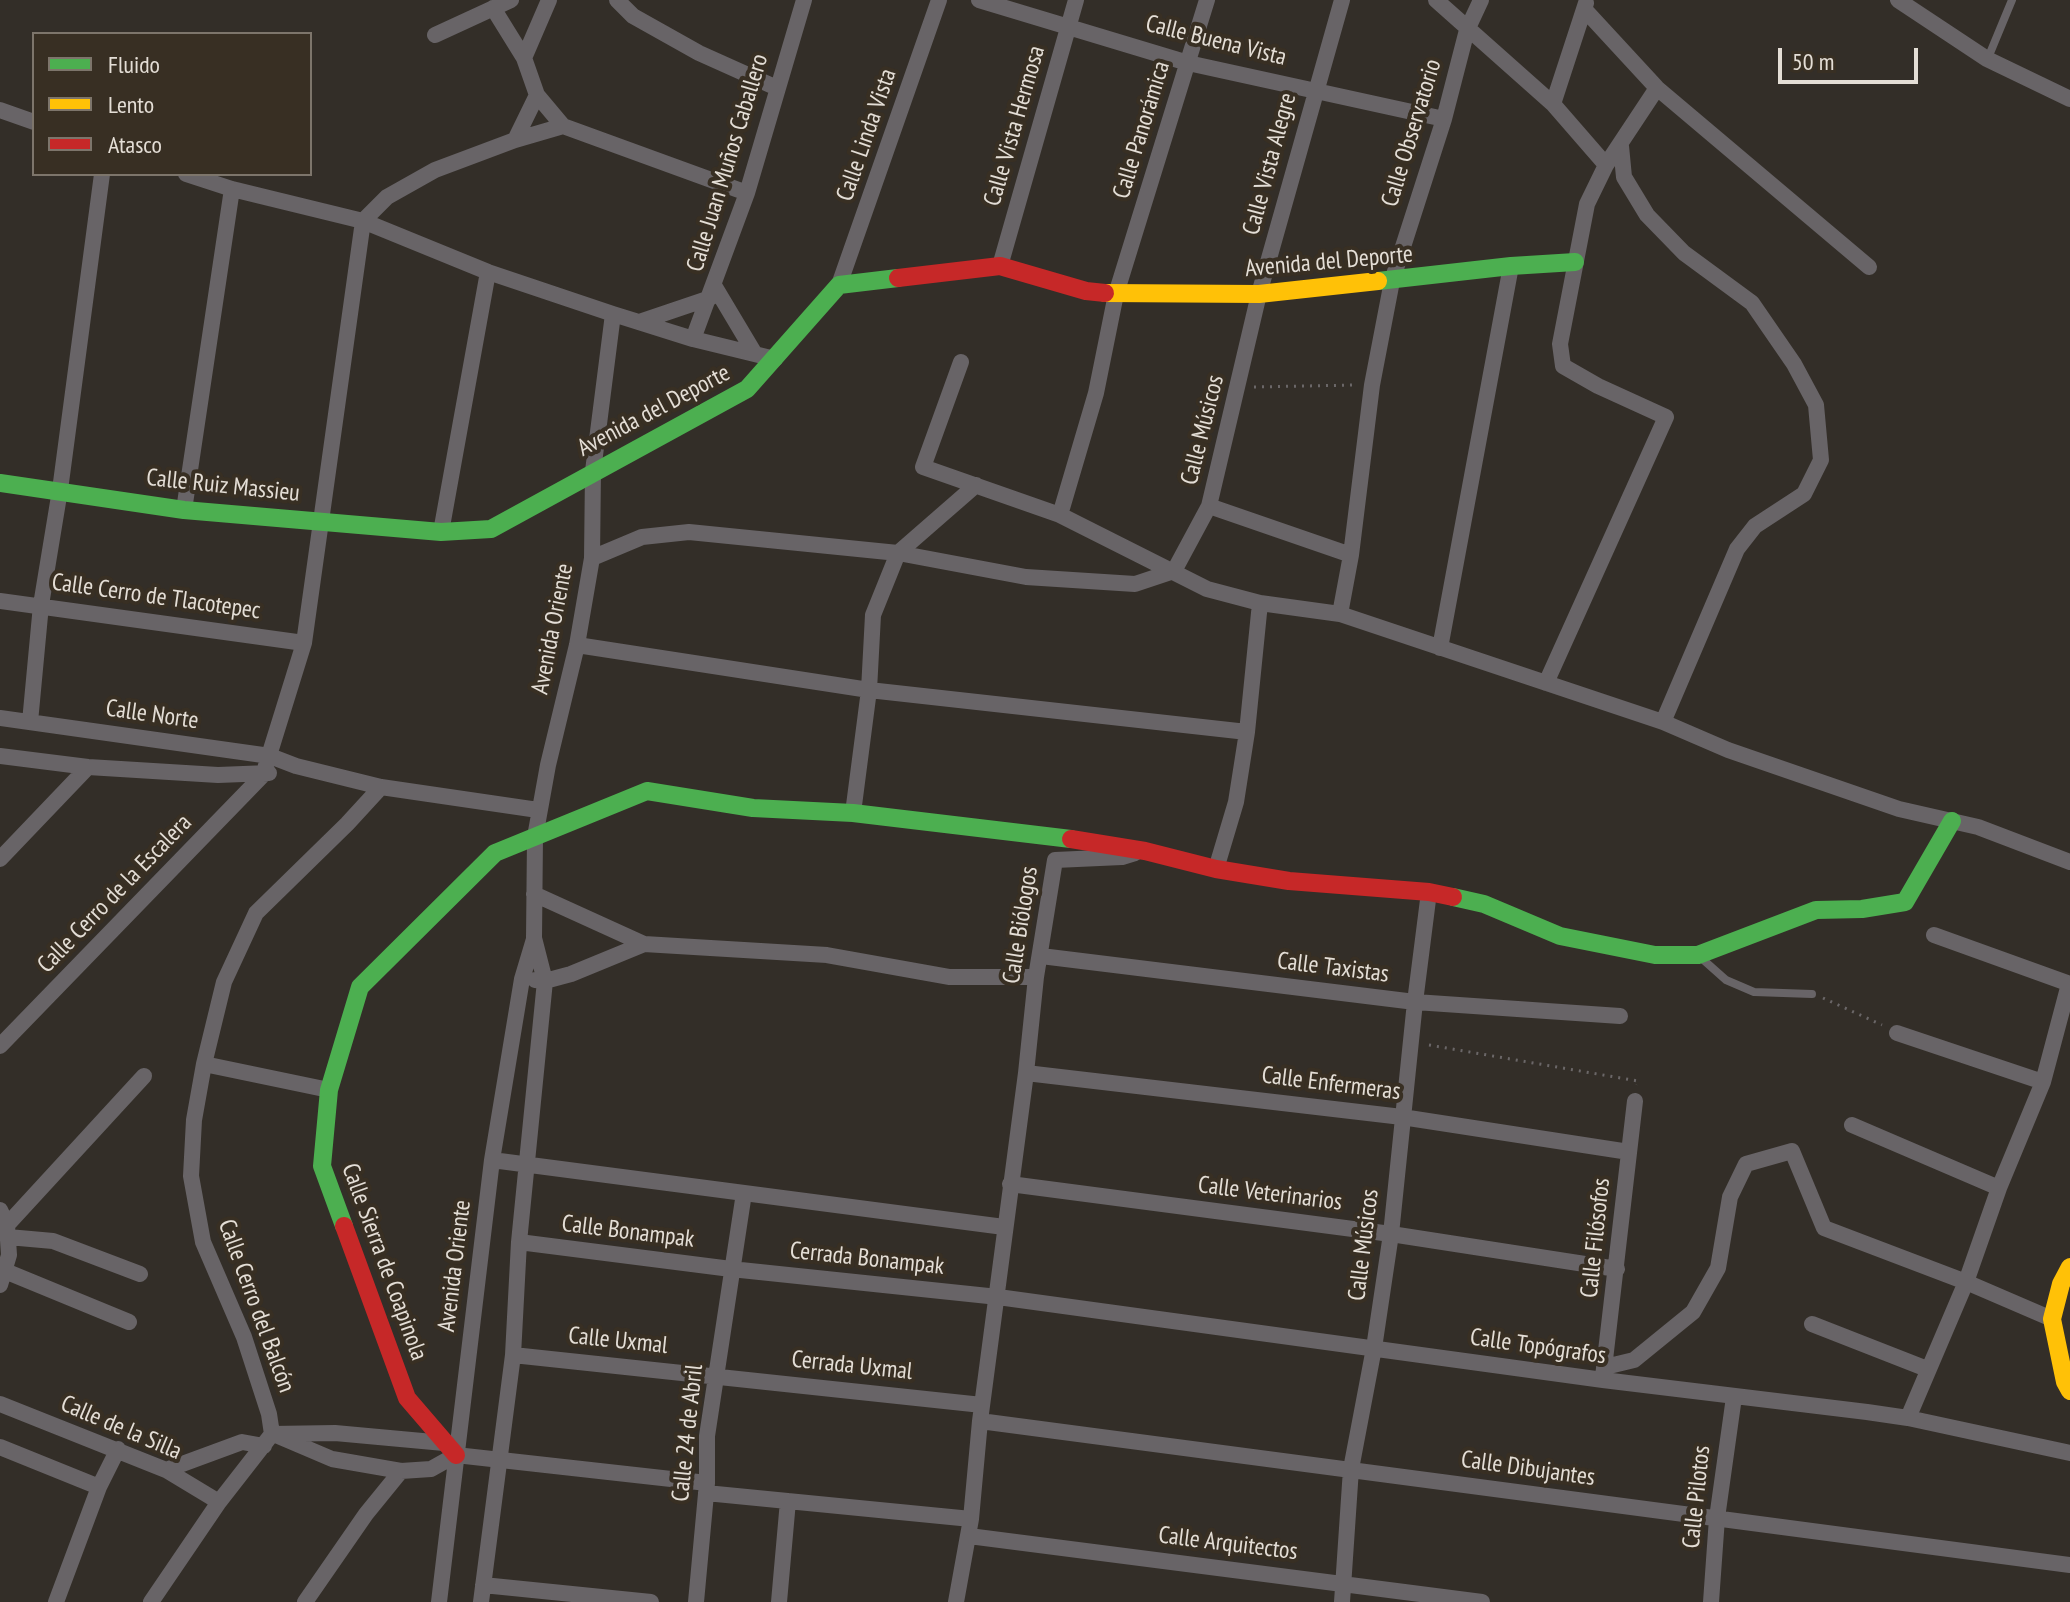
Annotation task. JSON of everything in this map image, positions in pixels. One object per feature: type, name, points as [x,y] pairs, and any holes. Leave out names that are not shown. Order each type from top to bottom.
[{"type":"street","points":[[435,35],[511,0]]},
{"type":"street","points":[[524,58],[549,0]]},
{"type":"street","points":[[617,0],[633,16],[699,53],[777,88]]},
{"type":"street","name":"Calle Juan Muños Caballero","points":[[693,339],[747,193],[804,0]]},
{"type":"street","name":"Calle Linda Vista","points":[[839,285],[939,0]]},
{"type":"street","name":"Calle Buena Vista","points":[[979,0],[1188,63],[1444,119]]},
{"type":"street","name":"Calle Vista Hermosa","points":[[1000,266],[1076,0]]},
{"type":"street","name":"Calle Panorámica","points":[[1060,515],[1096,393],[1116,294],[1207,0]]},
{"type":"street","name":"Calle Vista Alegre","points":[[1259,294],[1342,0]]},
{"type":"street","points":[[1436,0],[1553,104],[1606,165]]},
{"type":"street","name":"Calle Observatorio","points":[[1340,614],[1351,555],[1372,385],[1392,281],[1444,119],[1467,30],[1481,0]]},
{"type":"street","points":[[1898,0],[1987,59],[2070,99]]},
{"type":"street","points":[[1553,104],[1586,5]]},
{"type":"street","points":[[1586,5],[1657,88],[1869,267]]},
{"type":"street","points":[[493,8],[524,58],[537,95],[563,126],[747,193]]},
{"type":"street","points":[[2035,83],[2070,87]]},
{"type":"street","points":[[1546,683],[1666,417],[1563,366],[1560,344],[1587,204],[1606,165],[1657,88]]},
{"type":"street","points":[[515,140],[537,95]]},
{"type":"street","points":[[0,110],[32,121]]},
{"type":"street","points":[[263,775],[304,643],[363,221],[387,197],[435,170],[563,126]]},
{"type":"street","points":[[1621,146],[1624,177],[1647,215],[1684,253],[1752,303],[1794,364],[1816,405],[1821,460],[1804,494],[1755,526],[1737,549],[1663,722]]},
{"type":"street","points":[[30,722],[41,605],[60,490],[102,176]]},
{"type":"street","points":[[192,176],[232,189],[363,221],[488,272],[613,314],[693,339],[775,359]]},
{"type":"street","points":[[184,510],[232,189]]},
{"type":"street","name":"Avenida del Deporte","points":[[1000,266],[1086,291],[1116,294],[1259,294],[1511,266],[1575,262]]},
{"type":"street","points":[[839,285],[1000,266]]},
{"type":"street","points":[[1440,648],[1511,266]]},
{"type":"street","points":[[441,532],[488,272]]},
{"type":"street","name":"Avenida del Deporte","points":[[441,532],[491,529],[747,389],[839,285]]},
{"type":"street","points":[[639,322],[712,292],[755,354]]},
{"type":"street","name":"Calle Músicos","points":[[1174,571],[1209,506],[1259,294]]},
{"type":"street","name":"Avenida Oriente","points":[[482,1594],[513,1355],[519,1242],[545,981],[534,938],[535,837],[538,810],[577,645],[592,558],[593,471],[613,314]]},
{"type":"street","points":[[961,362],[923,467],[1060,515],[1207,589],[1260,603],[1340,614],[1663,722],[1728,750],[1871,799],[1978,827],[2070,862]]},
{"type":"street","name":"Calle Ruiz Massieu","points":[[0,483],[184,510],[441,532]]},
{"type":"street","points":[[853,813],[869,690],[873,615],[898,553],[976,485]]},
{"type":"street","points":[[1209,506],[1351,555]]},
{"type":"street","points":[[592,558],[642,537],[689,532],[898,553],[1026,577],[1135,584],[1174,571]]},
{"type":"street","name":"Calle Cerro de Tlacotepec","points":[[0,601],[304,643]]},
{"type":"street","points":[[1216,869],[1236,802],[1247,732],[1260,603]]},
{"type":"street","points":[[577,645],[869,690],[1247,732]]},
{"type":"street","name":"Calle Norte","points":[[0,718],[270,756],[296,766],[381,787],[538,810]]},
{"type":"street","name":"Calle Norte","points":[[0,756],[88,767],[218,775],[263,775],[296,766]]},
{"type":"street","points":[[0,859],[88,767]]},
{"type":"street","name":"Calle Cerro de la Escalera","points":[[0,1046],[263,775]]},
{"type":"street","name":"Calle Cerro del Balcón","points":[[268,1440],[269,1414],[244,1337],[203,1242],[191,1176],[194,1120],[224,982],[256,913],[381,787]]},
{"type":"street","name":"Calle Sierra de Coapinola","points":[[450,1449],[407,1398],[322,1166],[329,1090],[360,987],[495,853],[647,791],[753,808],[853,813],[1029,833],[1145,851]]},
{"type":"street","points":[[1698,955],[1816,910],[1862,909],[1905,902],[1952,821]]},
{"type":"street","name":"Calle Biólogos","points":[[956,1602],[970,1527],[1004,1227],[1036,977],[1055,860],[1122,857],[1145,851],[1216,869],[1289,881],[1429,892],[1484,904],[1560,936],[1655,955],[1698,955]]},
{"type":"street","name":"Calle Músicos","points":[[1342,1602],[1351,1469],[1391,1234],[1429,892]]},
{"type":"street","points":[[534,894],[644,944],[827,955],[950,977],[1036,977]]},
{"type":"street","points":[[1908,1418],[1966,1282],[1999,1188],[2043,1082],[2070,984],[1934,935]]},
{"type":"street","name":"Avenida Oriente","points":[[439,1602],[450,1449],[492,1160],[522,979],[534,938]]},
{"type":"street","points":[[522,979],[545,981],[571,974],[644,944]]},
{"type":"street","name":"Calle Taxistas","points":[[1041,956],[1415,1002],[1620,1016]]},
{"type":"street","points":[[1897,1033],[2043,1082]]},
{"type":"street","points":[[204,1064],[329,1090]]},
{"type":"street","name":"Calle Enfermeras","points":[[1026,1073],[1402,1117],[1629,1152]]},
{"type":"street","points":[[5,1224],[144,1076]]},
{"type":"street","name":"Calle Filósofos","points":[[1604,1374],[1635,1101]]},
{"type":"street","points":[[1852,1125],[1999,1188]]},
{"type":"street","points":[[1604,1374],[1634,1360],[1693,1312],[1718,1268],[1730,1197],[1746,1164],[1792,1151],[1824,1228],[1966,1282],[2052,1319]]},
{"type":"street","points":[[492,1160],[1004,1227]]},
{"type":"street","name":"Calle Veterinarios","points":[[1010,1184],[1391,1234],[1617,1269]]},
{"type":"street","name":"Calle 24 de Abril","points":[[696,1602],[706,1488],[707,1436],[744,1193]]},
{"type":"street","points":[[5,1224],[140,1274]]},
{"type":"street","points":[[5,1224],[9,1255],[3,1278],[129,1322]]},
{"type":"street","name":"Calle Bonampak","points":[[519,1242],[731,1269]]},
{"type":"street","points":[[2070,1267],[2061,1284],[2052,1319],[2065,1382],[2070,1391]]},
{"type":"street","name":"Cerrada Bonampak","points":[[731,1269],[998,1297]]},
{"type":"street","name":"Calle Topógrafos","points":[[998,1297],[1374,1348],[1604,1374],[1734,1397],[1908,1418],[2070,1453]]},
{"type":"street","points":[[1812,1324],[1927,1369]]},
{"type":"street","name":"Calle Uxmal","points":[[513,1355],[717,1376]]},
{"type":"street","name":"Cerrada Uxmal","points":[[717,1376],[981,1413]]},
{"type":"street","name":"Calle Pilotos","points":[[1711,1602],[1717,1518],[1734,1397]]},
{"type":"street","name":"Calle de la Silla","points":[[0,1404],[166,1470],[219,1502]]},
{"type":"street","name":"Calle Dibujantes","points":[[981,1413],[1351,1469],[2070,1565]]},
{"type":"street","name":"Calle Arquitectos","points":[[166,1470],[242,1442],[335,1433],[1482,1602]]},
{"type":"street","points":[[151,1602],[219,1502],[268,1440],[332,1459],[401,1471],[431,1469],[450,1449]]},
{"type":"street","points":[[0,1447],[99,1487]]},
{"type":"street","points":[[56,1602],[99,1487],[118,1449]]},
{"type":"street","points":[[305,1602],[366,1514],[401,1471]]},
{"type":"street","points":[[779,1602],[788,1501]]},
{"type":"street","points":[[482,1594],[651,1602]]},
{"type":"lane","points":[[1987,59],[2012,0]]},
{"type":"lane","points":[[1698,955],[1726,980],[1754,992],[1812,994]]},
{"type":"path","points":[[1238,387],[1372,385]]},
{"type":"path","points":[[1812,994],[1897,1033]]},
{"type":"path","points":[[1412,1042],[1638,1081]]},
{"type":"traffic: fast","points":[[1378,281],[1575,262]]},
{"type":"traffic: fast","points":[[0,483],[184,510],[441,532],[491,529],[747,389],[839,285],[898,278]]},
{"type":"traffic: fast","points":[[344,1226],[322,1166],[329,1090],[360,987],[495,853],[647,791],[753,808],[853,813],[1071,839]]},
{"type":"traffic: fast","points":[[1453,897],[1484,904],[1560,936],[1655,955],[1698,955],[1816,910],[1862,909],[1905,902],[1952,821]]},
{"type":"traffic: slow","points":[[1105,293],[1259,294],[1378,281]]},
{"type":"traffic: slow","points":[[2070,1267],[2061,1284],[2052,1319],[2065,1382],[2070,1391]]},
{"type":"traffic: jam","points":[[898,278],[1000,266],[1086,291],[1105,293]]},
{"type":"traffic: jam","points":[[1071,839],[1289,881],[1429,892],[1453,897]]},
{"type":"traffic: jam","points":[[344,1226],[407,1398],[456,1455]]}]
